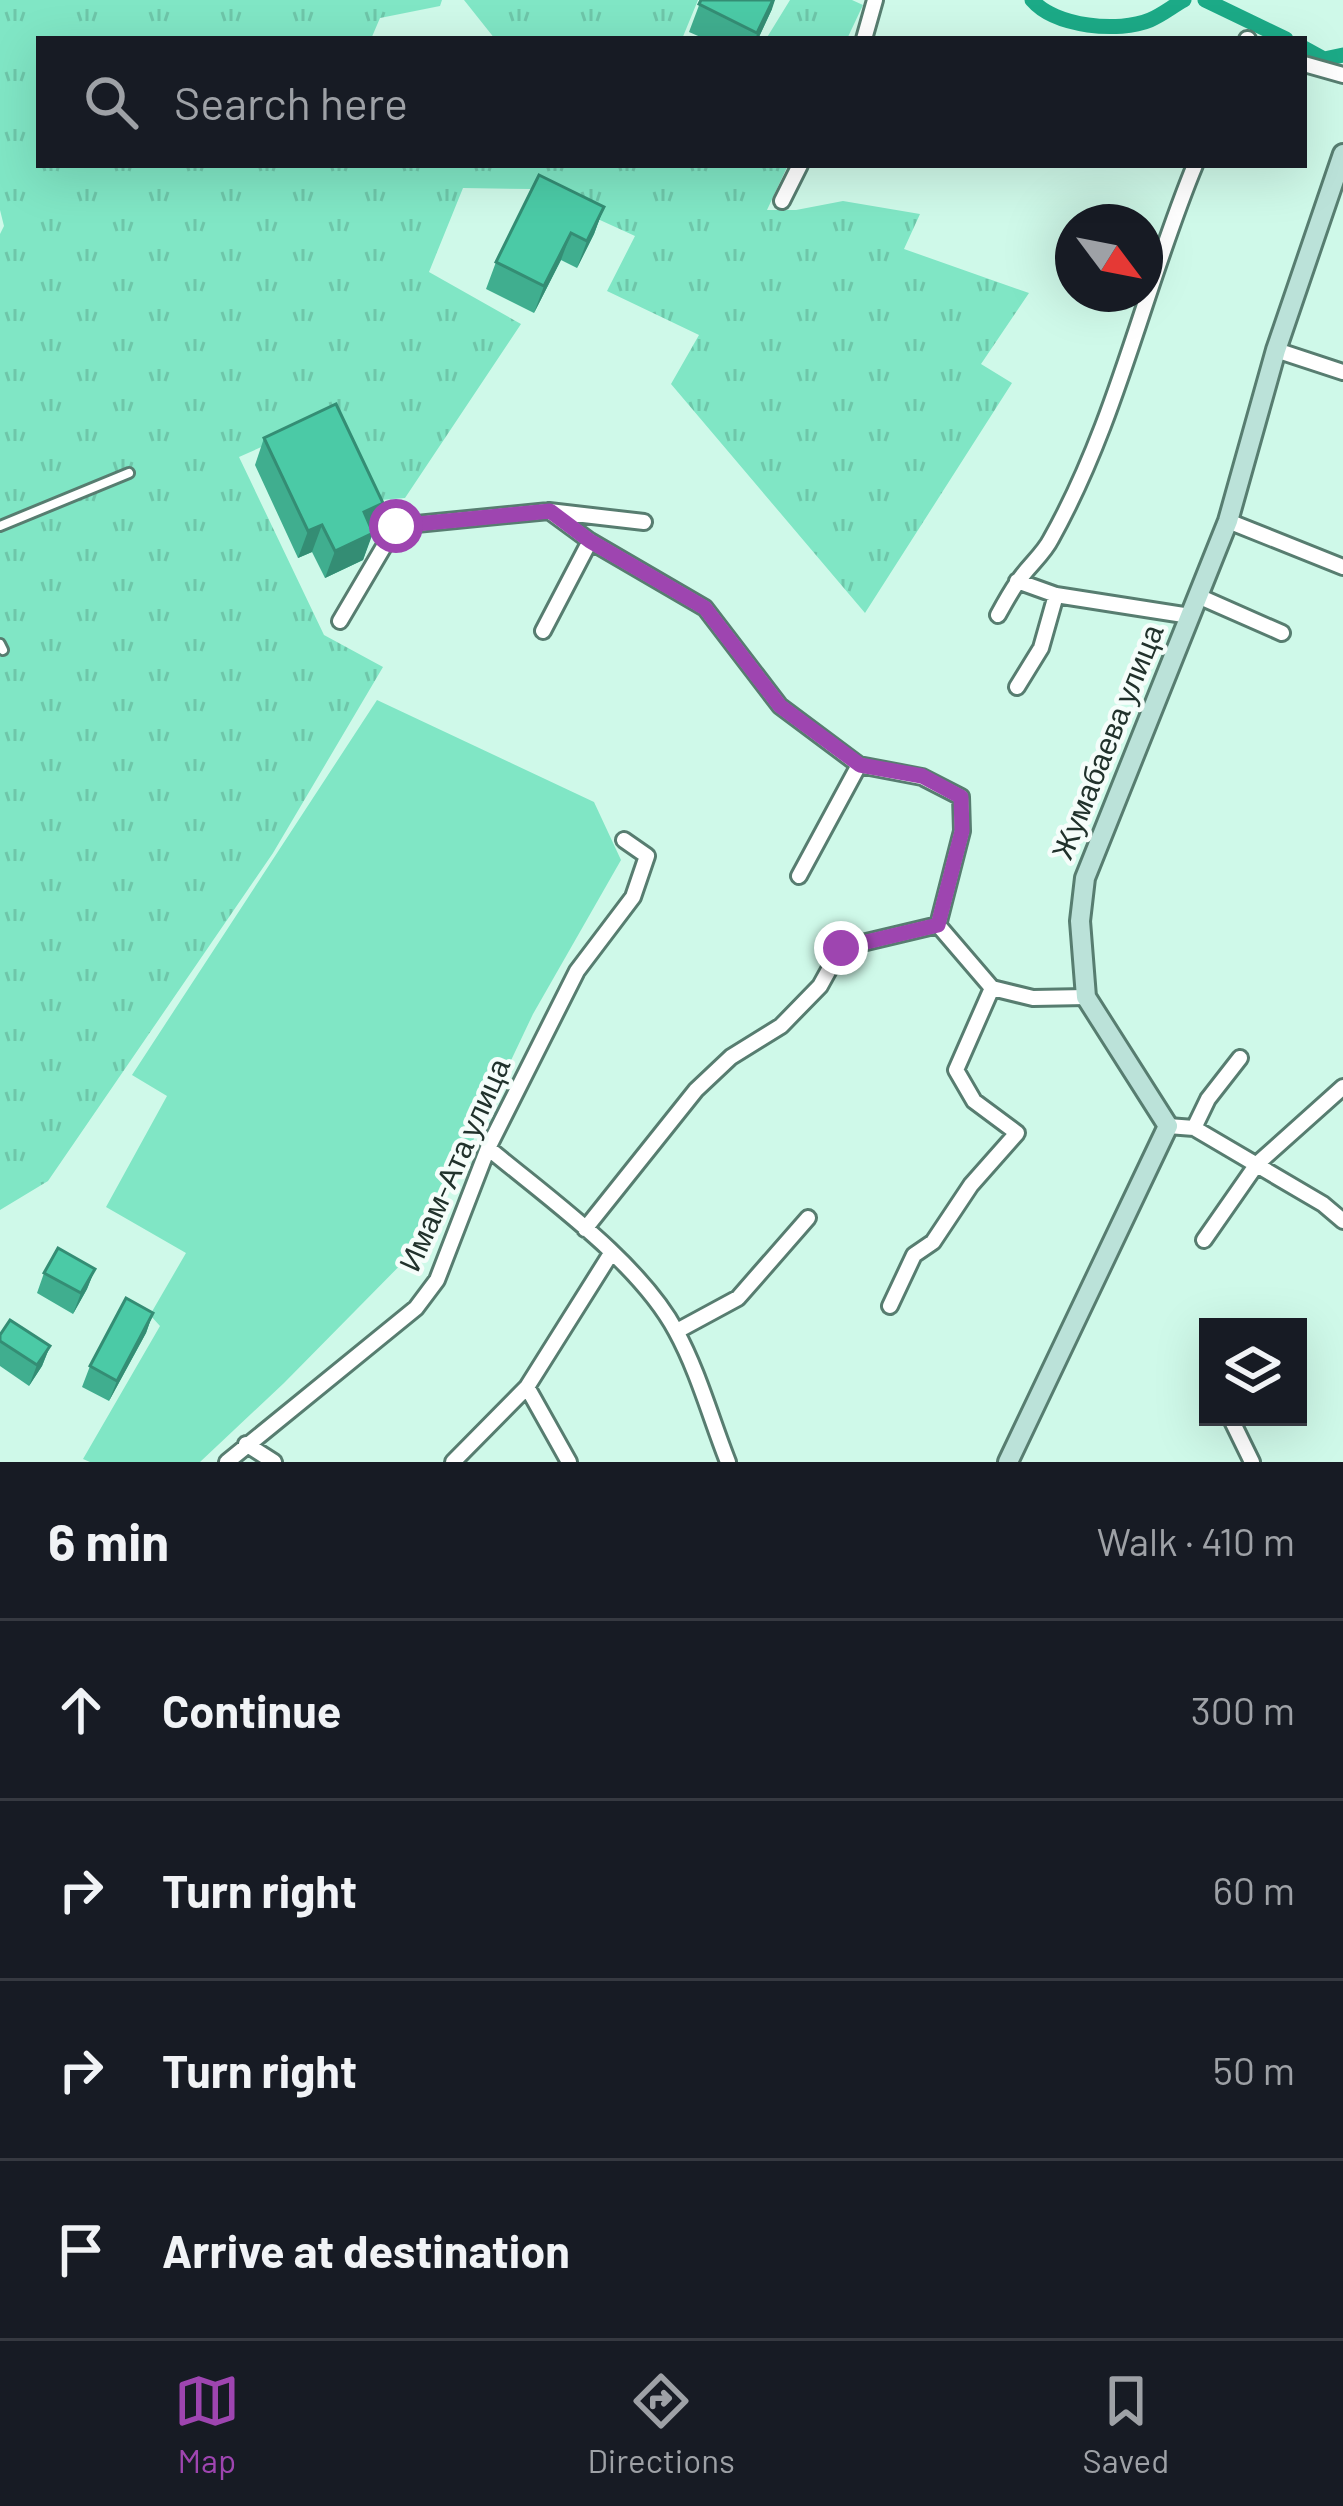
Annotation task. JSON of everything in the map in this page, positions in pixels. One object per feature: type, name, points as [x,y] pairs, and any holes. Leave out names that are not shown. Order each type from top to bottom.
[{"type":"street","points":[[865,36],[875,0]]},
{"type":"street","points":[[1307,65],[1343,76]]},
{"type":"street","name":"Жумабаева улица","points":[[1168,1126],[1086,997],[1080,921],[1085,878],[1228,521],[1276,350],[1341,164]]},
{"type":"street","points":[[782,201],[798,168]]},
{"type":"street","points":[[998,615],[1017,581],[1050,543],[1107,417],[1194,168]]},
{"type":"street","points":[[1276,350],[1343,373]]},
{"type":"street","points":[[550,511],[590,541],[705,608],[780,706],[860,765],[922,776],[961,797],[962,831],[938,925]]},
{"type":"street","points":[[340,621],[396,526],[550,511],[644,522]]},
{"type":"street","points":[[1228,521],[1343,567]]},
{"type":"street","points":[[543,631],[590,541]]},
{"type":"street","points":[[1017,581],[1056,595],[1190,616]]},
{"type":"street","points":[[1017,687],[1041,648],[1056,595]]},
{"type":"street","points":[[1198,596],[1282,633]]},
{"type":"street","points":[[800,876],[860,765]]},
{"type":"street","name":"Имам-Ата улица","points":[[227,1462],[416,1308],[437,1280],[488,1148],[577,971],[633,896],[647,856],[624,840]]},
{"type":"street","points":[[938,925],[992,988],[1033,998],[1086,997]]},
{"type":"street","points":[[585,1228],[696,1090],[731,1057],[781,1026],[820,986],[841,948],[938,925]]},
{"type":"street","points":[[890,1306],[914,1255],[933,1242],[970,1185],[1018,1133],[974,1101],[956,1070],[992,988]]},
{"type":"street","points":[[1194,1128],[1208,1100],[1240,1058]]},
{"type":"street","points":[[1204,1240],[1257,1164],[1343,1087]]},
{"type":"street","points":[[1008,1462],[1168,1126],[1194,1128],[1323,1204],[1343,1221]]},
{"type":"street","points":[[488,1148],[585,1228],[645,1287],[676,1331],[728,1462]]},
{"type":"street","points":[[676,1331],[738,1298],[808,1218]]},
{"type":"street","points":[[453,1462],[527,1387],[610,1255]]},
{"type":"street","points":[[527,1387],[569,1462]]},
{"type":"street","points":[[1234,1426],[1252,1462]]},
{"type":"street","points":[[246,1444],[274,1462]]},
{"type":"lane","points":[[0,526],[129,473]]},
{"type":"green space","points":[[0,0],[442,0],[440,6],[380,18],[372,36],[36,36],[36,168],[787,168],[767,210],[843,201],[920,214],[904,249],[1029,293],[981,364],[1012,383],[865,613],[671,384],[699,335],[607,291],[635,236],[532,189],[463,188],[429,272],[521,324],[405,498],[369,501],[338,413],[239,457],[324,635],[383,667],[273,853],[48,1181],[0,1210],[0,234],[4,226],[0,210]]},
{"type":"green space","points":[[464,0],[698,0],[683,36],[493,36]]},
{"type":"green space","points":[[790,0],[852,0],[863,5],[848,36],[768,36]]},
{"type":"green space","points":[[377,700],[594,802],[621,860],[533,1014],[427,1238],[200,1462],[90,1462],[83,1459],[160,1326],[150,1315],[186,1253],[106,1207],[167,1096],[132,1075]]},
{"type":"building","points":[[701,0],[773,0],[757,33],[699,4]]},
{"type":"building","points":[[539,175],[604,207],[587,241],[571,233],[544,286],[496,262]]},
{"type":"building","points":[[336,404],[383,503],[364,512],[373,533],[335,551],[322,525],[308,531],[264,438]]},
{"type":"building","points":[[58,1248],[95,1269],[81,1293],[44,1273]]},
{"type":"building","points":[[126,1298],[153,1313],[117,1381],[90,1366]]},
{"type":"building","points":[[10,1320],[50,1346],[37,1365],[0,1341]]},
{"type":"waterway","points":[[1032,0],[1071,22],[1105,27],[1150,20],[1184,0]]},
{"type":"waterway","points":[[1205,0],[1280,36]]},
{"type":"waterway","points":[[1307,50],[1324,59],[1343,55]]},
{"type":"route","points":[[396,526],[550,511],[590,541],[705,608],[780,706],[860,765],[922,776],[961,797],[962,831],[938,925],[841,948]]}]
